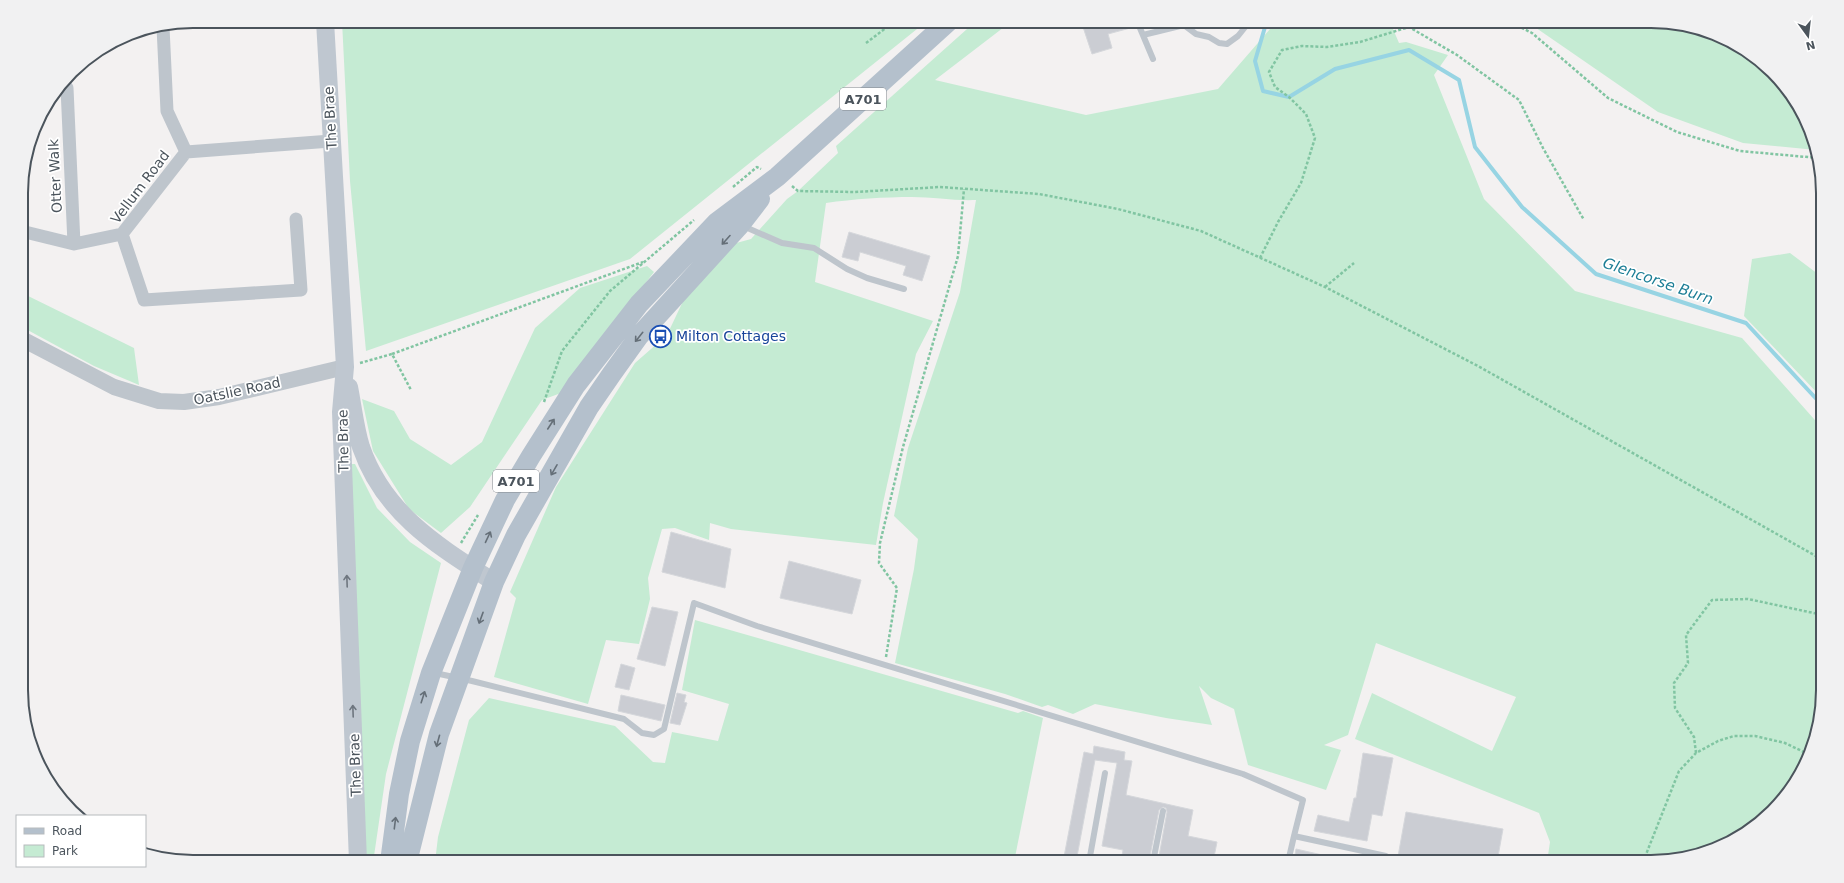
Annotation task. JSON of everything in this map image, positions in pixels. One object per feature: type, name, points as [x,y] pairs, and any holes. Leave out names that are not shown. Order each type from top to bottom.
[{"type":"main road","name":"The Brae","points":[[325,28],[345,367],[341,412],[358,855]]},
{"type":"main road","name":"A701","points":[[409,855],[439,734],[494,582],[516,535],[589,407],[639,336],[740,224],[786,178],[953,28]]},
{"type":"main road","name":"A701","points":[[391,855],[399,794],[410,741],[431,673],[473,568],[506,500],[528,462],[576,385],[639,304],[718,222],[786,178]]},
{"type":"main road","points":[[345,367],[361,447],[377,482],[403,516],[441,547],[494,582]]},
{"type":"street","points":[[163,31],[167,111],[186,152]]},
{"type":"street","name":"Otter Walk","points":[[66,87],[74,244]]},
{"type":"street","name":"Vellum Road","points":[[296,219],[301,290],[144,300],[122,234],[186,152],[331,141]]},
{"type":"street","points":[[28,232],[74,244],[122,234]]},
{"type":"street","name":"Oatslie Road","points":[[28,342],[114,387],[159,401],[184,402],[219,396],[345,367]]},
{"type":"lane","points":[[1140,28],[1153,59]]},
{"type":"lane","points":[[1143,35],[1172,28]]},
{"type":"lane","points":[[1188,28],[1196,34],[1209,37],[1219,43],[1227,44],[1238,36],[1244,28]]},
{"type":"lane","points":[[740,224],[782,243],[814,248],[847,269],[867,278],[904,289]]},
{"type":"lane","points":[[431,673],[458,678],[624,719],[642,732],[654,735],[664,729],[694,603],[757,626],[1235,772],[1263,783],[1303,800],[1290,855]]},
{"type":"lane","points":[[1090,855],[1105,773]]},
{"type":"lane","points":[[1154,855],[1163,811]]},
{"type":"lane","points":[[1294,836],[1381,855]]},
{"type":"path","points":[[866,43],[886,28]]},
{"type":"path","points":[[1260,258],[1278,222],[1301,183],[1315,138],[1306,114],[1276,86],[1269,72],[1282,50],[1302,46],[1327,47],[1360,42],[1406,28]]},
{"type":"path","points":[[1411,28],[1457,55],[1519,100],[1543,148],[1584,220]]},
{"type":"path","points":[[1522,28],[1532,33],[1608,98],[1677,132],[1740,151],[1812,157]]},
{"type":"path","points":[[786,178],[790,185],[798,191],[855,192],[940,187],[1040,194],[1118,209],[1201,231],[1325,287],[1478,366],[1816,556]]},
{"type":"path","points":[[884,665],[897,588],[879,563],[880,544],[903,447],[958,256],[964,189]]},
{"type":"path","points":[[345,367],[392,354],[645,261]]},
{"type":"path","points":[[1325,287],[1354,263]]},
{"type":"path","points":[[392,354],[411,390]]},
{"type":"path","points":[[1696,753],[1694,737],[1675,708],[1674,683],[1688,663],[1686,635],[1712,600],[1748,599],[1816,614]]},
{"type":"path","points":[[1646,855],[1679,771],[1696,753],[1718,741],[1734,736],[1755,736],[1785,743],[1803,752]]},
{"type":"green space","points":[[342,28],[918,28],[630,259],[366,351],[350,181]]},
{"type":"green space","points":[[968,28],[1003,28],[935,80],[1086,115],[1218,89],[1271,28],[1393,28],[1399,43],[1406,42],[1448,55],[1434,75],[1484,199],[1575,291],[1742,338],[1816,421],[1815,711],[1807,743],[1799,763],[1782,790],[1768,807],[1733,833],[1704,846],[1683,852],[1661,855],[1548,855],[1550,842],[1539,813],[1355,739],[1372,693],[1492,751],[1516,697],[1376,643],[1348,735],[1324,745],[1341,750],[1326,790],[1248,765],[1234,709],[1211,698],[1199,686],[1212,725],[1166,718],[1095,704],[1073,714],[1048,705],[1042,707],[1005,694],[895,663],[914,569],[918,539],[894,516],[908,448],[960,292],[976,200],[902,197],[858,199],[826,203],[815,282],[933,321],[916,354],[883,503],[876,545],[731,529],[710,523],[709,540],[675,528],[662,529],[648,578],[650,599],[639,644],[606,640],[588,704],[494,677],[516,598],[510,592],[556,487],[635,363],[667,335],[685,297],[729,245],[751,239],[787,199],[798,191],[838,153],[836,146]]},
{"type":"green space","points":[[1536,28],[1661,28],[1683,31],[1724,45],[1751,62],[1775,84],[1799,120],[1810,149],[1743,143],[1658,112]]},
{"type":"green space","points":[[1790,253],[1816,272],[1816,392],[1744,316],[1752,259]]},
{"type":"green space","points":[[647,266],[654,272],[561,393],[542,400],[470,507],[441,533],[409,509],[373,451],[362,399],[394,411],[410,439],[451,465],[482,442],[535,328],[580,288]]},
{"type":"green space","points":[[28,296],[134,348],[139,385],[94,366],[28,330]]},
{"type":"green space","points":[[348,464],[355,464],[377,508],[410,542],[441,563],[386,774],[374,855],[365,855]]},
{"type":"green space","points":[[695,620],[1018,713],[1023,711],[1043,718],[1015,855],[436,855],[438,837],[469,720],[489,698],[615,726],[653,762],[665,763],[672,732],[718,741],[729,704],[682,690]]},
{"type":"building","points":[[1083,28],[1130,28],[1108,34],[1112,48],[1092,54]]},
{"type":"building","points":[[849,232],[930,256],[922,281],[903,275],[906,266],[860,252],[858,261],[842,257]]},
{"type":"building","points":[[671,532],[731,549],[725,588],[662,572]]},
{"type":"building","points":[[789,561],[861,580],[852,614],[780,598]]},
{"type":"building","points":[[652,607],[678,612],[665,666],[637,659]]},
{"type":"building","points":[[621,664],[635,668],[629,690],[615,687]]},
{"type":"building","points":[[677,693],[686,695],[684,702],[687,703],[680,725],[670,723]]},
{"type":"building","points":[[621,695],[665,705],[661,721],[618,711]]},
{"type":"building","points":[[1094,746],[1125,752],[1124,760],[1132,761],[1126,795],[1193,810],[1188,836],[1217,842],[1214,855],[1159,855],[1167,812],[1166,808],[1163,807],[1159,810],[1150,855],[1122,855],[1123,850],[1102,846],[1117,763],[1095,760],[1077,855],[1064,855],[1084,752],[1093,754]]},
{"type":"building","points":[[1363,753],[1393,758],[1382,816],[1372,814],[1367,841],[1314,831],[1318,815],[1349,822],[1354,798],[1356,798]]},
{"type":"building","points":[[1406,812],[1503,829],[1498,855],[1398,855]]},
{"type":"building","points":[[1296,849],[1322,855],[1295,855]]},
{"type":"waterway","name":"Glencorse Burn","points":[[1265,28],[1255,61],[1263,91],[1289,97],[1335,69],[1409,50],[1459,80],[1475,147],[1522,207],[1596,274],[1746,323],[1816,399]]},
{"type":"place","name":"Milton Cottages","points":[[660,336]]}]
